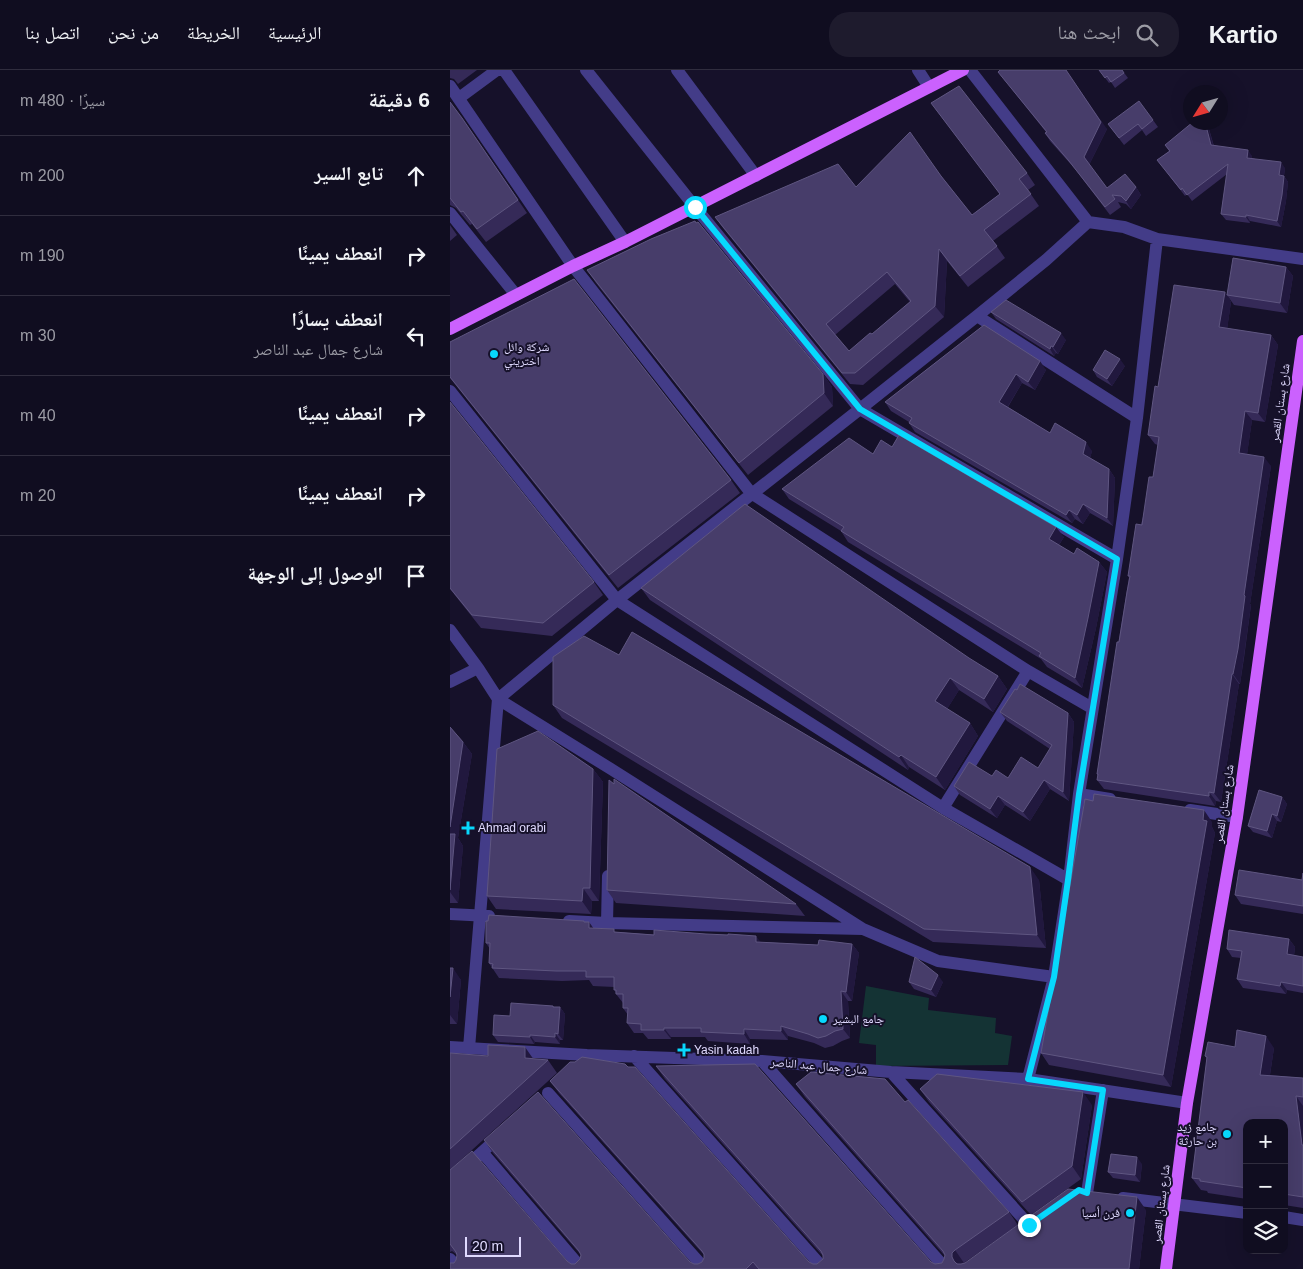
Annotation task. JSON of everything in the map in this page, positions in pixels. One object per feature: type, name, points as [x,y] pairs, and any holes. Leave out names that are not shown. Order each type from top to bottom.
[{"type":"main road","points":[[450,329],[573,266],[695,207],[963,70]]},
{"type":"main road","name":"شارع بستان القصر","points":[[1166,1269],[1187,1103],[1236,817],[1303,341]]},
{"type":"street","points":[[459,98],[497,70]]},
{"type":"street","points":[[504,70],[625,242]]},
{"type":"street","points":[[586,70],[860,409],[1117,559]]},
{"type":"street","points":[[677,70],[756,176]]},
{"type":"street","points":[[918,70],[929,87]]},
{"type":"street","points":[[970,70],[1088,222],[1124,227],[1158,239],[1303,258]]},
{"type":"street","points":[[450,86],[573,266],[751,493],[1028,671],[1092,708]]},
{"type":"street","points":[[450,213],[516,295]]},
{"type":"street","points":[[469,1048],[498,699],[617,600],[977,316],[1088,222]]},
{"type":"street","points":[[1028,1079],[1054,977],[1079,794],[1117,559],[1158,239]]},
{"type":"street","points":[[977,316],[1136,418]]},
{"type":"street","points":[[450,391],[617,600],[944,808],[1068,880]]},
{"type":"street","points":[[450,630],[498,699],[611,774],[863,929],[938,960],[1054,977]]},
{"type":"street","points":[[450,682],[478,668]]},
{"type":"street","points":[[944,808],[1028,671]]},
{"type":"street","points":[[1079,794],[1118,800]]},
{"type":"street","points":[[1178,809],[1236,817]]},
{"type":"street","points":[[607,923],[609,865]]},
{"type":"street","points":[[450,914],[500,917]]},
{"type":"street","points":[[558,920],[607,923],[863,929]]},
{"type":"street","name":"شارع جمال عبد الناصر","points":[[450,1047],[587,1055],[762,1061],[891,1072],[1028,1079],[1187,1103]]},
{"type":"street","points":[[574,1068],[587,1055]]},
{"type":"street","points":[[634,1056],[824,1269]]},
{"type":"street","points":[[762,1061],[946,1269]]},
{"type":"street","points":[[891,1072],[1029,1226]]},
{"type":"street","points":[[1097,1194],[1103,1090]]},
{"type":"street","points":[[548,1093],[705,1269]]},
{"type":"street","points":[[450,1181],[511,1126]]},
{"type":"street","points":[[482,1152],[582,1269]]},
{"type":"street","points":[[1072,1196],[1079,1190],[1174,1205],[1243,1213]]},
{"type":"street","points":[[1288,1218],[1303,1220]]},
{"type":"street","points":[[450,1259],[458,1269]]},
{"type":"green space","points":[[866,986],[929,998],[928,1010],[996,1018],[995,1033],[1012,1036],[1008,1065],[876,1066],[876,1045],[859,1043]]},
{"type":"building","points":[[1000,70],[1066,70],[1101,122],[1084,157],[1107,188],[1125,174],[1136,187],[1126,201],[1121,196],[1112,195],[1115,199],[1105,207],[998,72]]},
{"type":"building","points":[[1099,70],[1122,70],[1124,73],[1111,82]]},
{"type":"building","points":[[959,86],[1027,173],[1019,179],[1031,194],[984,230],[997,246],[960,276],[939,249],[935,306],[855,373],[842,373],[715,217],[838,164],[856,187],[910,132],[972,215],[1000,194],[931,103]],"holes":[[[887,272],[911,301],[849,351],[826,324]]]},
{"type":"building","points":[[1139,101],[1153,120],[1142,129],[1138,124],[1119,138],[1108,124]]},
{"type":"building","points":[[450,102],[518,200],[477,229],[450,198]]},
{"type":"building","points":[[1183,130],[1207,130],[1211,145],[1248,150],[1247,158],[1281,162],[1279,175],[1284,176],[1277,221],[1246,215],[1246,217],[1221,214],[1228,164],[1187,195],[1157,160],[1170,151],[1165,145]]},
{"type":"building","points":[[695,221],[696,223],[698,222],[823,374],[824,393],[739,463],[587,270],[651,239]]},
{"type":"building","points":[[1233,258],[1286,267],[1280,303],[1227,295]]},
{"type":"building","points":[[574,279],[731,480],[609,575],[450,377],[450,342]]},
{"type":"building","points":[[1174,285],[1225,292],[1219,327],[1271,335],[1258,413],[1245,411],[1239,453],[1264,457],[1238,649],[1232,674],[1214,793],[1209,792],[1209,796],[1097,780],[1117,642],[1119,642],[1130,576],[1128,576],[1136,524],[1142,525],[1149,477],[1153,477],[1159,437],[1148,435],[1155,386],[1158,387]]},
{"type":"building","points":[[1006,300],[1061,333],[1053,347],[1051,346],[1050,349],[991,312]]},
{"type":"building","points":[[984,325],[1040,361],[1028,382],[1016,374],[999,402],[1050,433],[1055,423],[1086,442],[1083,454],[1109,469],[1107,518],[1083,504],[1077,515],[1069,510],[1066,515],[909,423],[912,418],[885,402]]},
{"type":"building","points":[[1105,350],[1120,359],[1107,379],[1093,370]]},
{"type":"building","points":[[450,402],[594,582],[543,623],[472,615],[450,588]]},
{"type":"building","points":[[899,435],[1056,527],[1049,539],[1074,554],[1077,548],[1099,562],[1075,678],[1039,656],[1041,653],[841,531],[844,527],[782,489],[849,438],[873,454],[881,440],[892,447]]},
{"type":"building","points":[[745,504],[998,676],[984,699],[950,678],[935,701],[970,723],[936,777],[901,755],[899,757],[641,588]]},
{"type":"building","points":[[632,632],[1030,867],[1037,935],[924,929],[553,705],[553,657],[584,636],[619,655]]},
{"type":"building","points":[[1020,684],[1068,713],[1063,792],[1044,780],[1023,812],[998,796],[990,809],[954,786],[969,762],[992,776],[996,770],[1008,778],[1021,757],[1038,768],[1052,745],[1000,712]]},
{"type":"building","points":[[450,727],[463,742],[450,827]]},
{"type":"building","points":[[538,731],[593,769],[590,888],[583,888],[582,901],[487,896],[497,749]]},
{"type":"building","points":[[614,779],[796,904],[607,890],[609,780],[614,784]]},
{"type":"building","points":[[1259,790],[1282,797],[1277,816],[1272,814],[1267,831],[1248,826]]},
{"type":"building","points":[[1094,794],[1204,810],[1203,820],[1207,821],[1163,1075],[1041,1053],[1085,799],[1093,801]]},
{"type":"building","points":[[450,834],[455,834],[450,890]]},
{"type":"building","points":[[1239,870],[1302,880],[1303,873],[1303,906],[1235,895]]},
{"type":"building","points":[[489,915],[584,921],[589,922],[589,928],[614,929],[614,932],[654,935],[654,930],[756,936],[756,942],[818,945],[819,940],[852,944],[846,992],[841,991],[843,1029],[818,1038],[781,1026],[781,1031],[744,1029],[744,1034],[701,1032],[701,1028],[641,1030],[641,1024],[627,1023],[628,1008],[623,1008],[623,994],[616,994],[616,990],[614,990],[614,977],[586,977],[586,971],[492,968],[493,964],[489,963],[490,943],[486,943],[486,921],[488,921]]},
{"type":"building","points":[[1229,930],[1289,939],[1287,954],[1303,957],[1303,986],[1281,982],[1280,986],[1237,979],[1242,951],[1227,949]]},
{"type":"building","points":[[915,957],[938,975],[931,990],[909,982]]},
{"type":"building","points":[[450,968],[453,968],[450,997]]},
{"type":"building","points":[[511,1003],[560,1007],[558,1034],[555,1033],[555,1037],[493,1035],[494,1015],[510,1016]]},
{"type":"building","points":[[1237,1030],[1266,1036],[1260,1075],[1303,1078],[1303,1097],[1296,1096],[1303,1145],[1303,1197],[1288,1195],[1288,1119],[1243,1119],[1243,1187],[1192,1178],[1208,1042],[1235,1047]]},
{"type":"building","points":[[488,1045],[525,1047],[525,1058],[548,1060],[450,1149],[450,1053],[488,1056]]},
{"type":"building","points":[[582,1057],[635,1067],[809,1262],[813,1264],[817,1264],[823,1259],[821,1251],[656,1066],[755,1064],[931,1262],[935,1264],[942,1263],[945,1255],[943,1251],[796,1084],[811,1072],[885,1079],[905,1102],[908,1100],[1009,1212],[952,1253],[952,1257],[957,1264],[965,1263],[1068,1189],[1137,1197],[1129,1269],[759,1269],[753,1262],[746,1269],[450,1269],[450,1263],[454,1263],[457,1255],[450,1244],[450,1170],[472,1151],[567,1261],[575,1264],[580,1259],[579,1251],[484,1140],[538,1092],[690,1262],[698,1264],[702,1262],[704,1254],[702,1251],[550,1081],[570,1062],[575,1062]]},
{"type":"building","points":[[937,1074],[1083,1092],[1072,1166],[1022,1202],[920,1089]]},
{"type":"building","points":[[1111,1154],[1137,1157],[1135,1175],[1108,1172]]},
{"type":"place","name":"شركة وائل اختريني","points":[[494,354]]},
{"type":"place","name":"Ahmad orabi","points":[[468,828]]},
{"type":"place","name":"جامع البشير","points":[[823,1019]]},
{"type":"place","name":"Yasin kadah","points":[[684,1050]]},
{"type":"place","name":"جامع زيد بن حارثة","points":[[1227,1134]]},
{"type":"place","name":"فرن أسيا","points":[[1130,1213]]},
{"type":"route","points":[[695,207],[860,409],[1117,559],[1079,794],[1054,977],[1028,1079],[1103,1090],[1087,1193],[1079,1190],[1029,1225]]}]
